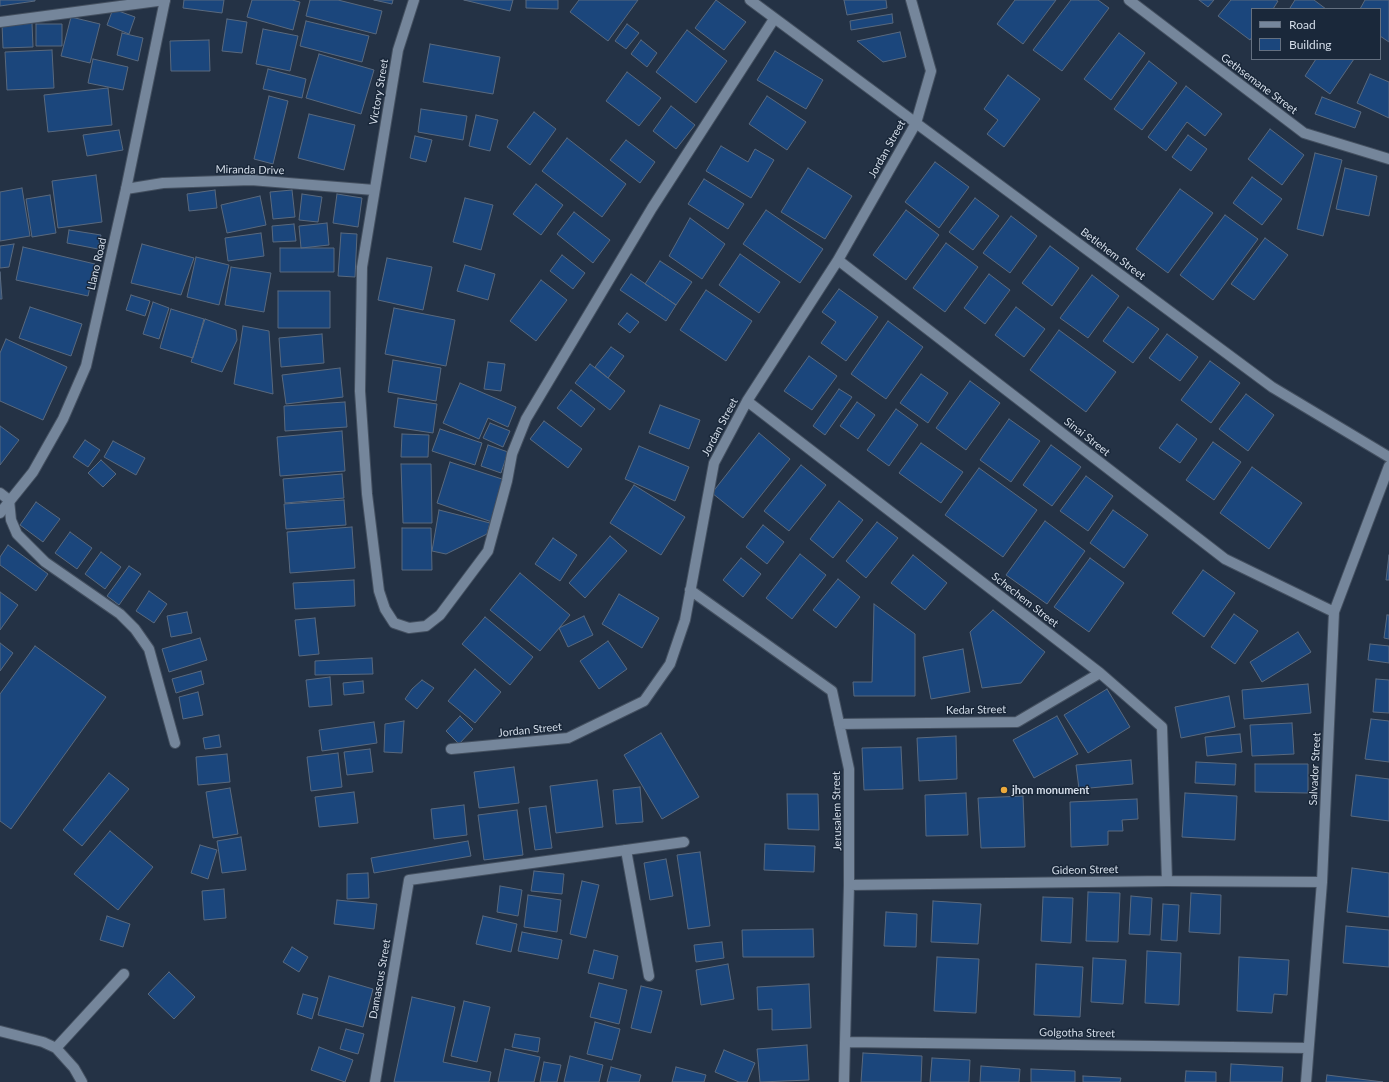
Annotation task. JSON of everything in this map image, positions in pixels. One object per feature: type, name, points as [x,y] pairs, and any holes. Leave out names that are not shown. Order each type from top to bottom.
[{"type":"street","points":[[0,22],[165,0]]},
{"type":"street","name":"Llano Road","points":[[0,513],[33,472],[63,418],[86,366],[126,189],[165,0]]},
{"type":"street","name":"Victory Street","points":[[414,0],[398,50],[362,267],[360,391],[367,494],[378,591],[385,609],[394,623],[408,628],[426,626],[440,615],[488,551],[507,481],[512,454],[526,419],[652,208],[774,19]]},
{"type":"street","name":"Betlehem Street","points":[[750,0],[1272,387],[1389,457]]},
{"type":"street","name":"Jordan Street","points":[[451,749],[568,738],[644,701],[670,664],[685,620],[714,463],[747,401],[838,260],[916,122],[930,71],[911,0]]},
{"type":"street","name":"Gethsemane Street","points":[[1129,0],[1304,133],[1389,158]]},
{"type":"street","name":"Miranda Drive","points":[[126,189],[163,183],[252,180],[374,190]]},
{"type":"street","name":"Sinai Street","points":[[838,260],[1224,559],[1334,612]]},
{"type":"street","name":"Schechem Street","points":[[747,401],[1100,673],[1162,727],[1167,881]]},
{"type":"street","name":"Salvador Street","points":[[1306,1082],[1322,882],[1334,612],[1389,466]]},
{"type":"street","points":[[0,493],[9,500],[11,520],[17,534],[45,562],[120,614],[135,629],[149,649],[175,743]]},
{"type":"street","name":"Jerusalem Street","points":[[690,590],[832,691],[849,769],[849,886],[844,1082]]},
{"type":"street","name":"Kedar Street","points":[[839,724],[1017,722],[1100,673]]},
{"type":"street","points":[[649,976],[626,850],[684,842]]},
{"type":"street","name":"Damascus Street","points":[[375,1082],[409,880],[626,850]]},
{"type":"street","name":"Gideon Street","points":[[849,886],[1167,881],[1322,882]]},
{"type":"street","points":[[56,1048],[124,974]]},
{"type":"street","points":[[0,1031],[43,1042],[56,1048],[74,1068],[82,1082]]},
{"type":"street","name":"Golgotha Street","points":[[846,1042],[1308,1048]]},
{"type":"building","points":[[0,0],[35,0],[35,1],[0,6]]},
{"type":"building","points":[[184,0],[224,0],[222,13],[183,8]]},
{"type":"building","points":[[252,0],[292,0],[300,2],[293,30],[247,17]]},
{"type":"building","points":[[310,0],[338,0],[382,11],[376,34],[306,16]]},
{"type":"building","points":[[374,0],[393,0],[392,4]]},
{"type":"building","points":[[464,0],[513,0],[510,11]]},
{"type":"building","points":[[526,0],[558,0],[558,9],[526,8]]},
{"type":"building","points":[[579,0],[638,0],[608,41],[570,12]]},
{"type":"building","points":[[716,0],[746,22],[724,50],[695,28]]},
{"type":"building","points":[[844,0],[886,0],[887,8],[847,15]]},
{"type":"building","points":[[1015,0],[1056,0],[1023,44],[997,24]]},
{"type":"building","points":[[1071,0],[1098,0],[1109,8],[1062,71],[1033,50]]},
{"type":"building","points":[[1199,0],[1214,0],[1208,7]]},
{"type":"building","points":[[1231,0],[1278,1],[1274,8],[1251,8],[1250,40],[1218,16]]},
{"type":"building","points":[[1295,0],[1314,0],[1325,8],[1290,8]]},
{"type":"building","points":[[1365,0],[1389,0],[1389,42],[1381,37],[1381,8],[1361,8]]},
{"type":"building","points":[[113,9],[135,17],[129,34],[107,25]]},
{"type":"building","points":[[892,14],[893,23],[851,30],[850,21]]},
{"type":"building","points":[[71,17],[100,24],[90,63],[61,56]]},
{"type":"building","points":[[227,19],[247,22],[242,53],[222,51]]},
{"type":"building","points":[[306,21],[369,36],[362,62],[300,46]]},
{"type":"building","points":[[32,23],[33,47],[3,48],[2,24]]},
{"type":"building","points":[[36,24],[62,24],[62,46],[36,46]]},
{"type":"building","points":[[627,24],[639,33],[626,49],[615,41]]},
{"type":"building","points":[[263,29],[298,36],[290,71],[256,64]]},
{"type":"building","points":[[687,30],[727,61],[696,103],[656,72]]},
{"type":"building","points":[[900,32],[906,57],[883,62],[857,41]]},
{"type":"building","points":[[122,33],[143,38],[138,61],[117,55]]},
{"type":"building","points":[[1119,33],[1145,53],[1111,100],[1084,79]]},
{"type":"building","points":[[209,40],[210,71],[171,71],[170,41]]},
{"type":"building","points":[[641,40],[657,53],[647,67],[631,54]]},
{"type":"building","points":[[430,44],[500,57],[493,94],[423,82]]},
{"type":"building","points":[[52,50],[54,88],[7,90],[5,52]]},
{"type":"building","points":[[775,51],[823,80],[806,109],[757,80]]},
{"type":"building","points":[[319,54],[374,70],[361,114],[306,98]]},
{"type":"building","points":[[93,59],[128,67],[123,90],[88,83]]},
{"type":"building","points":[[1315,60],[1353,60],[1330,94],[1305,76]]},
{"type":"building","points":[[1149,61],[1177,83],[1142,130],[1114,109]]},
{"type":"building","points":[[268,69],[306,79],[302,98],[263,89]]},
{"type":"building","points":[[627,72],[661,98],[639,126],[606,101]]},
{"type":"building","points":[[1370,74],[1389,82],[1389,118],[1357,103]]},
{"type":"building","points":[[1008,75],[1040,99],[1004,147],[987,134],[998,120],[984,109]]},
{"type":"building","points":[[1186,86],[1222,114],[1205,136],[1187,122],[1166,151],[1148,137]]},
{"type":"building","points":[[108,88],[112,125],[48,132],[44,95]]},
{"type":"building","points":[[269,96],[288,101],[273,164],[254,159]]},
{"type":"building","points":[[767,96],[806,122],[787,150],[749,124]]},
{"type":"building","points":[[1322,97],[1361,112],[1355,128],[1315,114]]},
{"type":"building","points":[[671,106],[695,125],[676,149],[653,131]]},
{"type":"building","points":[[421,109],[467,116],[463,140],[418,132]]},
{"type":"building","points":[[534,112],[556,129],[530,165],[507,147]]},
{"type":"building","points":[[309,114],[355,125],[344,170],[298,158]]},
{"type":"building","points":[[476,115],[498,120],[490,151],[469,146]]},
{"type":"building","points":[[1270,129],[1304,155],[1282,185],[1248,159]]},
{"type":"building","points":[[119,130],[123,150],[87,156],[83,135]]},
{"type":"building","points":[[1188,135],[1207,149],[1191,171],[1172,157]]},
{"type":"building","points":[[415,136],[432,140],[426,162],[410,158]]},
{"type":"building","points":[[567,138],[626,184],[602,217],[542,171]]},
{"type":"building","points":[[626,140],[655,162],[640,183],[610,160]]},
{"type":"building","points":[[721,146],[748,162],[755,149],[774,160],[751,198],[706,171]]},
{"type":"building","points":[[1315,153],[1342,160],[1323,236],[1297,229]]},
{"type":"building","points":[[935,162],[969,187],[939,228],[905,202]]},
{"type":"building","points":[[808,168],[852,196],[825,239],[781,212]]},
{"type":"building","points":[[1345,168],[1377,176],[1369,216],[1336,209]]},
{"type":"building","points":[[96,175],[102,222],[58,228],[52,181]]},
{"type":"building","points":[[1252,177],[1282,199],[1262,225],[1233,203]]},
{"type":"building","points":[[704,179],[744,204],[728,229],[688,204]]},
{"type":"building","points":[[536,184],[563,205],[541,235],[513,214]]},
{"type":"building","points":[[22,188],[30,236],[0,241],[0,192]]},
{"type":"building","points":[[1180,189],[1213,213],[1168,273],[1136,249]]},
{"type":"building","points":[[215,190],[217,208],[189,211],[187,194]]},
{"type":"building","points":[[292,190],[295,217],[273,219],[270,192]]},
{"type":"building","points":[[302,194],[322,197],[318,222],[299,220]]},
{"type":"building","points":[[337,194],[362,198],[358,227],[333,223]]},
{"type":"building","points":[[50,195],[56,233],[32,237],[26,199]]},
{"type":"building","points":[[260,196],[266,225],[227,233],[221,205]]},
{"type":"building","points":[[465,198],[493,205],[481,250],[453,242]]},
{"type":"building","points":[[975,198],[999,216],[973,250],[949,232]]},
{"type":"building","points":[[766,210],[823,249],[800,283],[743,244]]},
{"type":"building","points":[[906,210],[939,235],[906,280],[873,255]]},
{"type":"building","points":[[574,212],[610,240],[593,263],[557,234]]},
{"type":"building","points":[[1225,215],[1258,239],[1213,300],[1180,275]]},
{"type":"building","points":[[1011,216],[1037,236],[1010,273],[983,253]]},
{"type":"building","points":[[690,218],[725,244],[702,279],[669,256]]},
{"type":"building","points":[[327,223],[329,245],[301,248],[299,226]]},
{"type":"building","points":[[294,224],[296,241],[273,242],[272,226]]},
{"type":"building","points":[[69,230],[101,235],[98,249],[67,243]]},
{"type":"building","points":[[261,233],[264,256],[228,261],[225,238]]},
{"type":"building","points":[[341,233],[357,234],[355,277],[338,276]]},
{"type":"building","points":[[1265,238],[1288,255],[1254,300],[1231,284]]},
{"type":"building","points":[[946,243],[978,267],[945,312],[913,288]]},
{"type":"building","points":[[14,244],[9,267],[0,268],[0,246]]},
{"type":"building","points":[[142,244],[194,258],[181,295],[131,283]]},
{"type":"building","points":[[1050,246],[1079,268],[1052,306],[1022,283]]},
{"type":"building","points":[[23,247],[95,264],[88,296],[16,280]]},
{"type":"building","points":[[280,248],[334,248],[334,272],[280,272]]},
{"type":"building","points":[[740,254],[780,282],[759,313],[719,285]]},
{"type":"building","points":[[562,255],[585,273],[573,289],[550,271]]},
{"type":"building","points":[[196,257],[229,265],[219,305],[187,297]]},
{"type":"building","points":[[387,258],[432,267],[423,310],[378,300]]},
{"type":"building","points":[[660,261],[692,282],[676,305],[645,284]]},
{"type":"building","points":[[465,265],[495,274],[488,300],[457,291]]},
{"type":"building","points":[[231,267],[271,273],[264,312],[225,305]]},
{"type":"building","points":[[0,272],[2,299],[0,299]]},
{"type":"building","points":[[631,274],[676,305],[666,321],[620,290]]},
{"type":"building","points":[[989,274],[1010,290],[985,324],[964,308]]},
{"type":"building","points":[[1092,275],[1119,296],[1088,338],[1060,318]]},
{"type":"building","points":[[541,280],[567,300],[536,341],[510,321]]},
{"type":"building","points":[[839,289],[878,317],[846,361],[821,343],[836,322],[822,312]]},
{"type":"building","points":[[706,290],[752,321],[726,361],[680,330]]},
{"type":"building","points":[[278,291],[330,291],[330,328],[278,328]]},
{"type":"building","points":[[131,295],[150,301],[145,316],[126,310]]},
{"type":"building","points":[[153,302],[169,308],[159,339],[143,334]]},
{"type":"building","points":[[30,307],[82,324],[71,356],[19,338]]},
{"type":"building","points":[[1016,307],[1045,329],[1024,357],[995,335]]},
{"type":"building","points":[[1128,307],[1159,329],[1133,363],[1103,341]]},
{"type":"building","points":[[394,308],[455,320],[446,366],[385,354]]},
{"type":"building","points":[[171,309],[204,319],[193,358],[160,348]]},
{"type":"building","points":[[627,313],[639,322],[630,333],[618,324]]},
{"type":"building","points":[[205,319],[236,330],[237,340],[222,372],[191,362]]},
{"type":"building","points":[[888,321],[923,347],[886,399],[851,374]]},
{"type":"building","points":[[243,326],[269,331],[273,394],[234,384]]},
{"type":"building","points":[[1059,330],[1116,372],[1086,412],[1030,370]]},
{"type":"building","points":[[322,334],[324,363],[281,367],[279,338]]},
{"type":"building","points":[[1167,334],[1198,357],[1180,381],[1149,358]]},
{"type":"building","points":[[6,339],[67,367],[43,420],[0,401],[0,353]]},
{"type":"building","points":[[611,347],[624,356],[608,378],[595,367]]},
{"type":"building","points":[[809,356],[837,376],[812,410],[784,391]]},
{"type":"building","points":[[393,360],[441,368],[436,401],[388,392]]},
{"type":"building","points":[[1210,361],[1240,383],[1211,423],[1181,400]]},
{"type":"building","points":[[488,362],[505,364],[501,391],[484,389]]},
{"type":"building","points":[[590,364],[625,391],[610,410],[575,383]]},
{"type":"building","points":[[340,368],[343,397],[286,404],[282,375]]},
{"type":"building","points":[[921,374],[948,393],[928,423],[900,403]]},
{"type":"building","points":[[970,381],[1000,403],[966,450],[936,428]]},
{"type":"building","points":[[460,383],[516,407],[508,427],[488,418],[479,439],[443,423]]},
{"type":"building","points":[[839,389],[852,397],[825,435],[813,426]]},
{"type":"building","points":[[571,390],[595,409],[581,427],[557,408]]},
{"type":"building","points":[[1246,394],[1274,415],[1248,451],[1219,429]]},
{"type":"building","points":[[398,398],[437,404],[433,433],[394,427]]},
{"type":"building","points":[[345,402],[347,427],[285,431],[284,406]]},
{"type":"building","points":[[857,402],[875,415],[858,439],[840,426]]},
{"type":"building","points":[[660,405],[700,420],[689,449],[649,433]]},
{"type":"building","points":[[896,409],[918,425],[889,466],[867,450]]},
{"type":"building","points":[[1009,419],[1040,441],[1011,482],[980,460]]},
{"type":"building","points":[[544,421],[582,449],[568,468],[530,439]]},
{"type":"building","points":[[490,423],[510,431],[503,447],[483,438]]},
{"type":"building","points":[[1177,424],[1197,439],[1180,463],[1159,448]]},
{"type":"building","points":[[0,426],[19,440],[0,465]]},
{"type":"building","points":[[440,429],[482,443],[475,465],[432,451]]},
{"type":"building","points":[[342,431],[345,471],[280,476],[277,437]]},
{"type":"building","points":[[759,433],[790,459],[743,518],[712,493]]},
{"type":"building","points":[[402,434],[429,435],[428,457],[401,457]]},
{"type":"building","points":[[85,440],[100,450],[88,467],[73,457]]},
{"type":"building","points":[[113,441],[145,458],[136,475],[104,457]]},
{"type":"building","points":[[1213,442],[1241,462],[1214,500],[1186,480]]},
{"type":"building","points":[[921,443],[963,472],[941,503],[899,473]]},
{"type":"building","points":[[488,445],[508,452],[501,473],[481,466]]},
{"type":"building","points":[[1051,445],[1081,467],[1052,506],[1023,485]]},
{"type":"building","points":[[639,446],[689,467],[675,501],[625,479]]},
{"type":"building","points":[[101,460],[116,474],[103,487],[88,473]]},
{"type":"building","points":[[450,462],[505,480],[492,522],[437,503]]},
{"type":"building","points":[[401,464],[431,464],[432,523],[403,523]]},
{"type":"building","points":[[801,465],[826,485],[789,531],[764,511]]},
{"type":"building","points":[[1252,467],[1302,503],[1269,549],[1220,513]]},
{"type":"building","points":[[979,468],[1037,510],[1003,557],[945,515]]},
{"type":"building","points":[[342,474],[344,498],[285,503],[283,479]]},
{"type":"building","points":[[1086,476],[1113,496],[1088,531],[1060,511]]},
{"type":"building","points":[[634,485],[685,517],[661,555],[610,523]]},
{"type":"building","points":[[344,500],[346,525],[286,529],[284,504]]},
{"type":"building","points":[[839,501],[863,520],[833,558],[810,539]]},
{"type":"building","points":[[36,502],[60,519],[43,542],[20,525]]},
{"type":"building","points":[[439,510],[490,523],[487,534],[446,554],[432,551]]},
{"type":"building","points":[[1113,510],[1148,535],[1124,568],[1090,543]]},
{"type":"building","points":[[1045,521],[1085,551],[1047,604],[1006,575]]},
{"type":"building","points":[[877,522],[898,538],[866,578],[846,561]]},
{"type":"building","points":[[763,525],[784,542],[767,564],[746,547]]},
{"type":"building","points":[[352,527],[355,568],[290,573],[287,532]]},
{"type":"building","points":[[402,528],[431,528],[432,570],[402,570]]},
{"type":"building","points":[[70,532],[92,548],[77,569],[55,553]]},
{"type":"building","points":[[610,536],[627,551],[585,598],[569,583]]},
{"type":"building","points":[[553,538],[577,555],[560,581],[535,564]]},
{"type":"building","points":[[8,545],[48,574],[36,591],[0,565],[0,557]]},
{"type":"building","points":[[101,552],[121,567],[105,589],[85,574]]},
{"type":"building","points":[[800,554],[826,575],[792,619],[766,598]]},
{"type":"building","points":[[913,555],[947,583],[925,610],[891,583]]},
{"type":"building","points":[[1389,555],[1389,580],[1386,580]]},
{"type":"building","points":[[741,558],[761,574],[743,597],[723,580]]},
{"type":"building","points":[[1090,558],[1124,583],[1089,632],[1054,607]]},
{"type":"building","points":[[129,566],[141,574],[119,605],[107,596]]},
{"type":"building","points":[[1203,570],[1235,593],[1204,637],[1172,613]]},
{"type":"building","points":[[520,573],[570,615],[540,651],[490,610]]},
{"type":"building","points":[[838,579],[860,597],[836,628],[813,610]]},
{"type":"building","points":[[354,580],[355,606],[295,609],[293,583]]},
{"type":"building","points":[[149,591],[167,604],[154,623],[136,611]]},
{"type":"building","points":[[0,592],[18,605],[0,630]]},
{"type":"building","points":[[619,594],[659,618],[642,648],[602,624]]},
{"type":"building","points":[[874,604],[915,634],[915,696],[854,696],[853,682],[872,682]]},
{"type":"building","points":[[993,610],[1045,652],[1021,683],[982,688],[970,632]]},
{"type":"building","points":[[187,612],[192,633],[171,637],[167,616]]},
{"type":"building","points":[[1234,614],[1258,631],[1235,664],[1211,647]]},
{"type":"building","points":[[1387,615],[1389,615],[1389,639],[1384,638]]},
{"type":"building","points":[[584,616],[593,635],[568,647],[559,628]]},
{"type":"building","points":[[485,617],[533,657],[510,685],[462,644]]},
{"type":"building","points":[[315,618],[319,654],[299,656],[295,620]]},
{"type":"building","points":[[1298,632],[1311,652],[1262,682],[1250,662]]},
{"type":"building","points":[[200,638],[207,660],[169,672],[162,649]]},
{"type":"building","points":[[608,641],[627,669],[599,689],[580,661]]},
{"type":"building","points":[[0,643],[13,653],[0,671]]},
{"type":"building","points":[[1370,644],[1389,646],[1389,663],[1368,660]]},
{"type":"building","points":[[35,646],[106,697],[11,829],[0,821],[0,694]]},
{"type":"building","points":[[963,649],[970,692],[931,699],[923,657]]},
{"type":"building","points":[[372,658],[373,674],[315,675],[315,661]]},
{"type":"building","points":[[475,669],[501,692],[475,723],[448,701]]},
{"type":"building","points":[[201,671],[204,684],[176,693],[172,679]]},
{"type":"building","points":[[330,677],[332,705],[309,707],[306,680]]},
{"type":"building","points":[[1376,679],[1389,680],[1389,713],[1373,712]]},
{"type":"building","points":[[422,680],[434,688],[417,709],[405,699],[412,689]]},
{"type":"building","points":[[363,681],[364,693],[344,695],[343,683]]},
{"type":"building","points":[[1308,684],[1311,713],[1244,719],[1242,690]]},
{"type":"building","points":[[1107,689],[1130,727],[1088,753],[1064,715]]},
{"type":"building","points":[[198,692],[203,715],[183,719],[179,697]]},
{"type":"building","points":[[1229,696],[1235,727],[1181,738],[1175,707]]},
{"type":"building","points":[[460,716],[473,729],[459,744],[446,731]]},
{"type":"building","points":[[1057,716],[1078,754],[1034,778],[1013,740]]},
{"type":"building","points":[[1371,719],[1389,721],[1389,762],[1365,759]]},
{"type":"building","points":[[404,721],[402,753],[384,752],[385,724]]},
{"type":"building","points":[[374,722],[377,743],[322,751],[319,730]]},
{"type":"building","points":[[1292,723],[1294,754],[1252,756],[1250,725]]},
{"type":"building","points":[[661,733],[699,797],[662,819],[624,755]]},
{"type":"building","points":[[1240,734],[1242,752],[1207,756],[1205,737]]},
{"type":"building","points":[[219,735],[221,747],[205,749],[203,738]]},
{"type":"building","points":[[956,736],[957,779],[919,781],[917,738]]},
{"type":"building","points":[[901,747],[903,789],[864,790],[862,748]]},
{"type":"building","points":[[370,749],[373,772],[347,775],[344,752]]},
{"type":"building","points":[[338,753],[342,787],[311,791],[307,757]]},
{"type":"building","points":[[227,754],[230,782],[198,785],[196,757]]},
{"type":"building","points":[[1131,760],[1133,784],[1079,789],[1076,765]]},
{"type":"building","points":[[1196,762],[1236,764],[1235,785],[1195,783]]},
{"type":"building","points":[[1255,764],[1308,764],[1308,793],[1255,792]]},
{"type":"building","points":[[514,767],[519,803],[479,808],[474,772]]},
{"type":"building","points":[[109,773],[129,789],[82,846],[63,830]]},
{"type":"building","points":[[1356,775],[1389,779],[1389,821],[1351,816]]},
{"type":"building","points":[[597,780],[603,827],[556,833],[550,786]]},
{"type":"building","points":[[640,787],[643,822],[616,824],[613,790]]},
{"type":"building","points":[[230,788],[238,834],[213,838],[206,792]]},
{"type":"building","points":[[354,792],[358,823],[319,827],[315,797]]},
{"type":"building","points":[[966,793],[968,835],[926,836],[925,795]]},
{"type":"building","points":[[1185,793],[1237,796],[1235,840],[1182,837]]},
{"type":"building","points":[[787,794],[818,794],[819,830],[788,829]]},
{"type":"building","points":[[1023,796],[1025,847],[981,848],[978,798]]},
{"type":"building","points":[[1137,799],[1138,819],[1122,820],[1123,831],[1108,831],[1108,845],[1071,847],[1070,802]]},
{"type":"building","points":[[464,805],[467,835],[434,839],[431,809]]},
{"type":"building","points":[[546,806],[552,848],[535,850],[529,808]]},
{"type":"building","points":[[517,810],[523,855],[484,860],[478,815]]},
{"type":"building","points":[[110,831],[153,867],[118,910],[74,874]]},
{"type":"building","points":[[241,837],[246,870],[222,873],[217,841]]},
{"type":"building","points":[[468,841],[471,856],[374,873],[371,858]]},
{"type":"building","points":[[765,844],[815,846],[814,872],[764,870]]},
{"type":"building","points":[[200,845],[217,850],[208,879],[191,873]]},
{"type":"building","points":[[700,852],[710,926],[688,929],[677,855]]},
{"type":"building","points":[[666,859],[673,896],[650,900],[644,863]]},
{"type":"building","points":[[1352,868],[1389,873],[1389,917],[1347,912]]},
{"type":"building","points":[[534,871],[564,874],[562,894],[531,891]]},
{"type":"building","points":[[368,873],[369,898],[347,899],[347,874]]},
{"type":"building","points":[[582,881],[599,885],[586,938],[570,934]]},
{"type":"building","points":[[500,886],[522,890],[518,916],[497,912]]},
{"type":"building","points":[[224,889],[226,918],[204,920],[202,891]]},
{"type":"building","points":[[1088,892],[1120,893],[1118,942],[1086,941]]},
{"type":"building","points":[[1191,893],[1221,895],[1220,934],[1189,932]]},
{"type":"building","points":[[528,895],[561,900],[557,932],[524,927]]},
{"type":"building","points":[[1131,896],[1152,898],[1150,935],[1129,934]]},
{"type":"building","points":[[1043,897],[1073,898],[1071,943],[1041,941]]},
{"type":"building","points":[[337,900],[377,904],[374,929],[334,924]]},
{"type":"building","points":[[933,901],[981,904],[978,944],[931,942]]},
{"type":"building","points":[[1163,904],[1179,905],[1177,941],[1161,940]]},
{"type":"building","points":[[886,912],[917,914],[916,947],[884,946]]},
{"type":"building","points":[[107,916],[130,924],[123,947],[100,940]]},
{"type":"building","points":[[483,916],[517,924],[511,952],[476,944]]},
{"type":"building","points":[[1346,926],[1389,930],[1389,967],[1343,963]]},
{"type":"building","points":[[813,929],[814,957],[743,957],[742,930]]},
{"type":"building","points":[[522,932],[562,940],[558,959],[518,951]]},
{"type":"building","points":[[722,942],[724,958],[696,962],[694,945]]},
{"type":"building","points":[[292,947],[308,957],[299,972],[283,962]]},
{"type":"building","points":[[594,950],[618,956],[613,979],[588,973]]},
{"type":"building","points":[[1147,951],[1181,953],[1179,1005],[1145,1003]]},
{"type":"building","points":[[937,957],[979,959],[976,1013],[934,1011]]},
{"type":"building","points":[[1239,957],[1289,960],[1287,995],[1274,994],[1272,1013],[1237,1011]]},
{"type":"building","points":[[1093,958],[1126,960],[1123,1004],[1091,1002]]},
{"type":"building","points":[[728,964],[734,999],[701,1005],[696,970]]},
{"type":"building","points":[[1036,964],[1083,967],[1080,1017],[1034,1015]]},
{"type":"building","points":[[169,972],[195,997],[174,1019],[148,994]]},
{"type":"building","points":[[329,976],[373,989],[363,1027],[318,1015]]},
{"type":"building","points":[[599,983],[627,990],[619,1024],[590,1017]]},
{"type":"building","points":[[809,984],[811,1028],[772,1030],[772,1009],[758,1010],[757,987]]},
{"type":"building","points":[[641,986],[662,991],[651,1033],[631,1028]]},
{"type":"building","points":[[303,994],[318,998],[312,1019],[297,1014]]},
{"type":"building","points":[[412,997],[455,1007],[443,1062],[491,1072],[489,1082],[394,1082]]},
{"type":"building","points":[[464,1001],[490,1007],[477,1062],[451,1056]]},
{"type":"building","points":[[595,1022],[620,1029],[612,1060],[587,1054]]},
{"type":"building","points":[[346,1029],[364,1034],[358,1054],[340,1049]]},
{"type":"building","points":[[515,1034],[540,1038],[538,1052],[512,1047]]},
{"type":"building","points":[[807,1045],[809,1080],[760,1082],[757,1049]]},
{"type":"building","points":[[319,1047],[353,1060],[345,1082],[311,1070]]},
{"type":"building","points":[[505,1049],[540,1057],[534,1082],[498,1082]]},
{"type":"building","points":[[724,1050],[755,1063],[747,1082],[739,1082],[715,1072]]},
{"type":"building","points":[[863,1053],[922,1056],[921,1082],[861,1082]]},
{"type":"building","points":[[570,1056],[603,1065],[599,1082],[564,1082]]},
{"type":"building","points":[[932,1058],[970,1060],[969,1082],[930,1082]]},
{"type":"building","points":[[544,1062],[561,1065],[557,1082],[540,1082]]},
{"type":"building","points":[[1231,1064],[1283,1067],[1282,1082],[1230,1082]]},
{"type":"building","points":[[981,1066],[1020,1069],[1019,1082],[980,1082]]},
{"type":"building","points":[[611,1067],[641,1075],[639,1082],[607,1082]]},
{"type":"building","points":[[676,1067],[706,1075],[704,1082],[672,1082]]},
{"type":"building","points":[[1031,1069],[1075,1071],[1075,1082],[1031,1082]]},
{"type":"building","points":[[1186,1071],[1216,1072],[1216,1082],[1185,1082]]},
{"type":"building","points":[[1327,1075],[1383,1082],[1326,1082]]},
{"type":"building","points":[[1083,1076],[1121,1078],[1120,1082],[1083,1082]]},
{"type":"place","name":"jhon monument","points":[[1004,790]]}]
